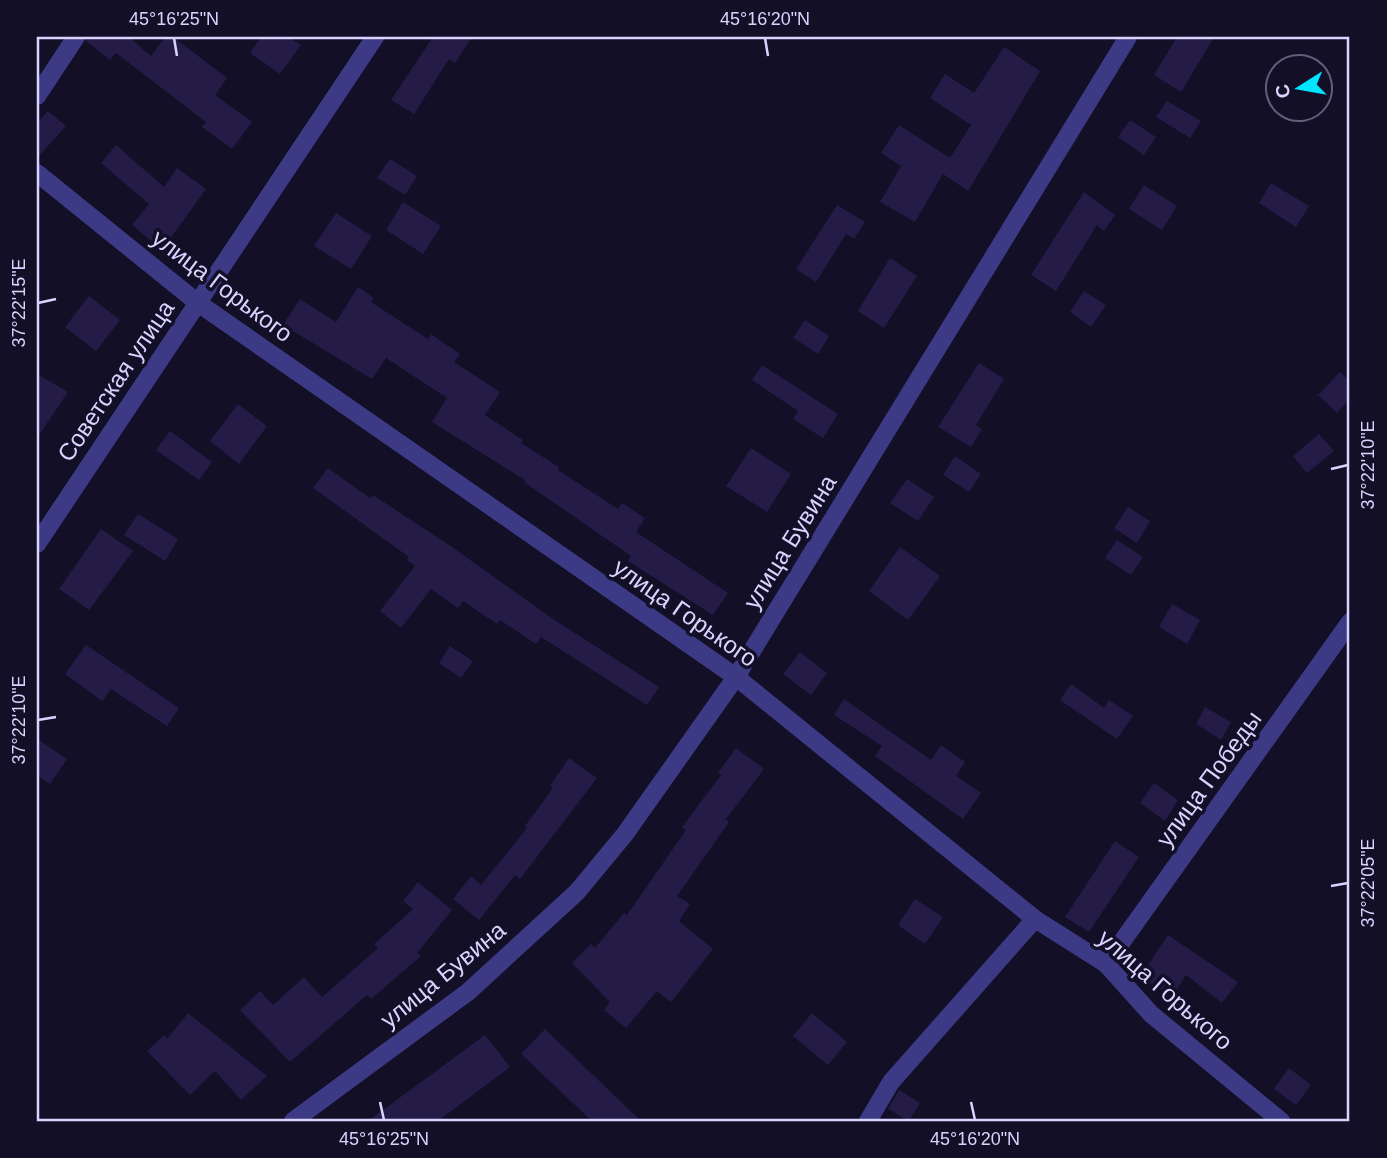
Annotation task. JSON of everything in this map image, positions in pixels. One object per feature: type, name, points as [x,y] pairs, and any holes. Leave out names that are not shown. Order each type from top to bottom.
[{"type":"street","points":[[37,96],[76,37]]},
{"type":"street","name":"Советская улица","points":[[37,544],[375,37]]},
{"type":"street","name":"улица Бувина","points":[[293,1121],[468,992],[577,892],[625,834],[736,677],[1128,37]]},
{"type":"street","name":"улица Горького","points":[[37,173],[198,303],[736,677],[1035,919],[1106,964],[1151,1014],[1281,1121]]},
{"type":"street","name":"улица Победы","points":[[1106,964],[1350,622]]},
{"type":"street","points":[[868,1121],[891,1082],[1035,919]]},
{"type":"building","points":[[87,37],[129,37],[151,56],[165,37],[173,37],[227,78],[215,95],[252,122],[232,149],[202,127],[206,122],[116,53],[110,60],[86,41]]},
{"type":"building","points":[[261,37],[288,37],[301,45],[280,74],[250,53]]},
{"type":"building","points":[[433,37],[472,37],[455,63],[449,59],[414,114],[391,100]]},
{"type":"building","points":[[1177,37],[1214,37],[1181,92],[1154,75]]},
{"type":"building","points":[[1004,47],[1040,71],[968,191],[943,174],[915,222],[880,202],[901,166],[881,153],[899,125],[950,158],[971,125],[930,98],[945,74],[974,93]]},
{"type":"building","points":[[1167,101],[1201,121],[1190,138],[1156,117]]},
{"type":"building","points":[[48,111],[66,126],[37,158],[37,123]]},
{"type":"building","points":[[1130,120],[1156,137],[1144,155],[1118,137]]},
{"type":"building","points":[[116,145],[164,187],[177,168],[206,189],[162,250],[132,225],[149,204],[101,163]]},
{"type":"building","points":[[390,159],[417,176],[405,195],[377,178]]},
{"type":"building","points":[[1271,183],[1309,206],[1296,227],[1259,203]]},
{"type":"building","points":[[1144,185],[1177,206],[1162,230],[1129,209]]},
{"type":"building","points":[[1084,192],[1115,215],[1104,231],[1097,225],[1056,291],[1031,275]]},
{"type":"building","points":[[403,202],[441,226],[423,254],[386,230]]},
{"type":"building","points":[[837,205],[865,222],[854,239],[846,234],[816,282],[796,269]]},
{"type":"building","points":[[336,213],[372,236],[351,269],[314,246]]},
{"type":"building","points":[[890,258],[917,276],[884,328],[858,311]]},
{"type":"building","points":[[358,287],[374,298],[371,302],[428,339],[431,334],[460,354],[454,362],[500,392],[485,415],[523,440],[521,443],[559,467],[558,470],[618,509],[622,503],[645,518],[636,532],[728,593],[713,615],[628,561],[631,556],[524,482],[525,480],[432,422],[447,398],[386,358],[372,379],[283,325],[300,299],[336,322]]},
{"type":"building","points":[[1084,291],[1106,305],[1091,327],[1070,312]]},
{"type":"building","points":[[89,296],[120,320],[96,351],[65,327]]},
{"type":"building","points":[[805,320],[829,336],[818,354],[793,338]]},
{"type":"building","points":[[979,363],[1004,379],[976,425],[982,429],[971,447],[938,427]]},
{"type":"building","points":[[762,365],[838,414],[823,438],[793,419],[798,411],[752,380]]},
{"type":"building","points":[[1340,372],[1350,381],[1350,398],[1337,413],[1318,395]]},
{"type":"building","points":[[37,374],[68,392],[37,438]]},
{"type":"building","points":[[238,404],[267,426],[239,464],[210,441]]},
{"type":"building","points":[[170,431],[212,462],[199,480],[156,450]]},
{"type":"building","points":[[1319,434],[1334,451],[1307,473],[1293,456]]},
{"type":"building","points":[[751,448],[791,474],[767,512],[726,486]]},
{"type":"building","points":[[955,456],[981,474],[969,492],[943,475]]},
{"type":"building","points":[[328,468],[370,498],[373,495],[449,545],[553,619],[659,687],[647,705],[541,637],[536,644],[500,620],[497,624],[463,601],[458,608],[431,589],[401,628],[380,611],[415,566],[407,560],[409,557],[313,488]]},
{"type":"building","points":[[907,479],[934,497],[918,521],[890,503]]},
{"type":"building","points":[[1128,507],[1150,521],[1137,543],[1114,528]]},
{"type":"building","points":[[138,514],[178,539],[165,561],[124,535]]},
{"type":"building","points":[[101,529],[133,551],[89,610],[59,589]]},
{"type":"building","points":[[1117,540],[1143,557],[1131,575],[1105,558]]},
{"type":"building","points":[[900,547],[940,576],[908,620],[869,591]]},
{"type":"building","points":[[1172,604],[1200,620],[1187,644],[1159,627]]},
{"type":"building","points":[[86,645],[179,708],[167,726],[111,689],[102,701],[65,674]]},
{"type":"building","points":[[450,646],[473,661],[461,678],[439,663]]},
{"type":"building","points":[[800,652],[827,673],[811,695],[783,674]]},
{"type":"building","points":[[1071,684],[1104,708],[1109,700],[1133,716],[1117,739],[1060,700]]},
{"type":"building","points":[[844,699],[931,760],[941,745],[965,762],[956,776],[981,793],[963,819],[875,756],[882,746],[834,715]]},
{"type":"building","points":[[1205,707],[1231,722],[1221,740],[1196,724]]},
{"type":"building","points":[[37,739],[67,759],[50,784],[37,775]]},
{"type":"building","points":[[736,748],[764,769],[726,819],[729,822],[677,896],[690,904],[679,921],[713,949],[671,1002],[657,991],[626,1028],[604,1010],[610,1002],[572,963],[591,944],[595,948],[624,913],[627,915],[686,830],[682,827],[721,775],[718,773]]},
{"type":"building","points":[[569,758],[597,778],[520,879],[515,875],[479,920],[453,899],[471,876],[481,885],[527,828],[525,826],[553,788],[550,786]]},
{"type":"building","points":[[1154,783],[1178,800],[1165,821],[1140,803]]},
{"type":"building","points":[[1115,841],[1139,857],[1089,932],[1065,917]]},
{"type":"building","points":[[418,882],[452,910],[417,953],[421,956],[371,999],[367,995],[290,1062],[240,1010],[260,991],[273,1005],[304,977],[322,997],[378,948],[374,944],[413,909],[403,901]]},
{"type":"building","points":[[915,899],[943,917],[925,944],[898,925]]},
{"type":"building","points":[[1168,935],[1238,982],[1222,1003],[1186,975],[1172,997],[1140,977]]},
{"type":"building","points":[[188,1013],[267,1076],[241,1100],[215,1071],[190,1095],[147,1051],[164,1035],[167,1039]]},
{"type":"building","points":[[812,1013],[847,1042],[828,1065],[793,1036]]},
{"type":"building","points":[[545,1029],[641,1121],[592,1121],[521,1054]]},
{"type":"building","points":[[485,1035],[510,1067],[438,1121],[368,1121]]},
{"type":"building","points":[[1289,1068],[1311,1085],[1296,1105],[1274,1089]]},
{"type":"building","points":[[899,1090],[920,1103],[909,1121],[888,1109]]}]
